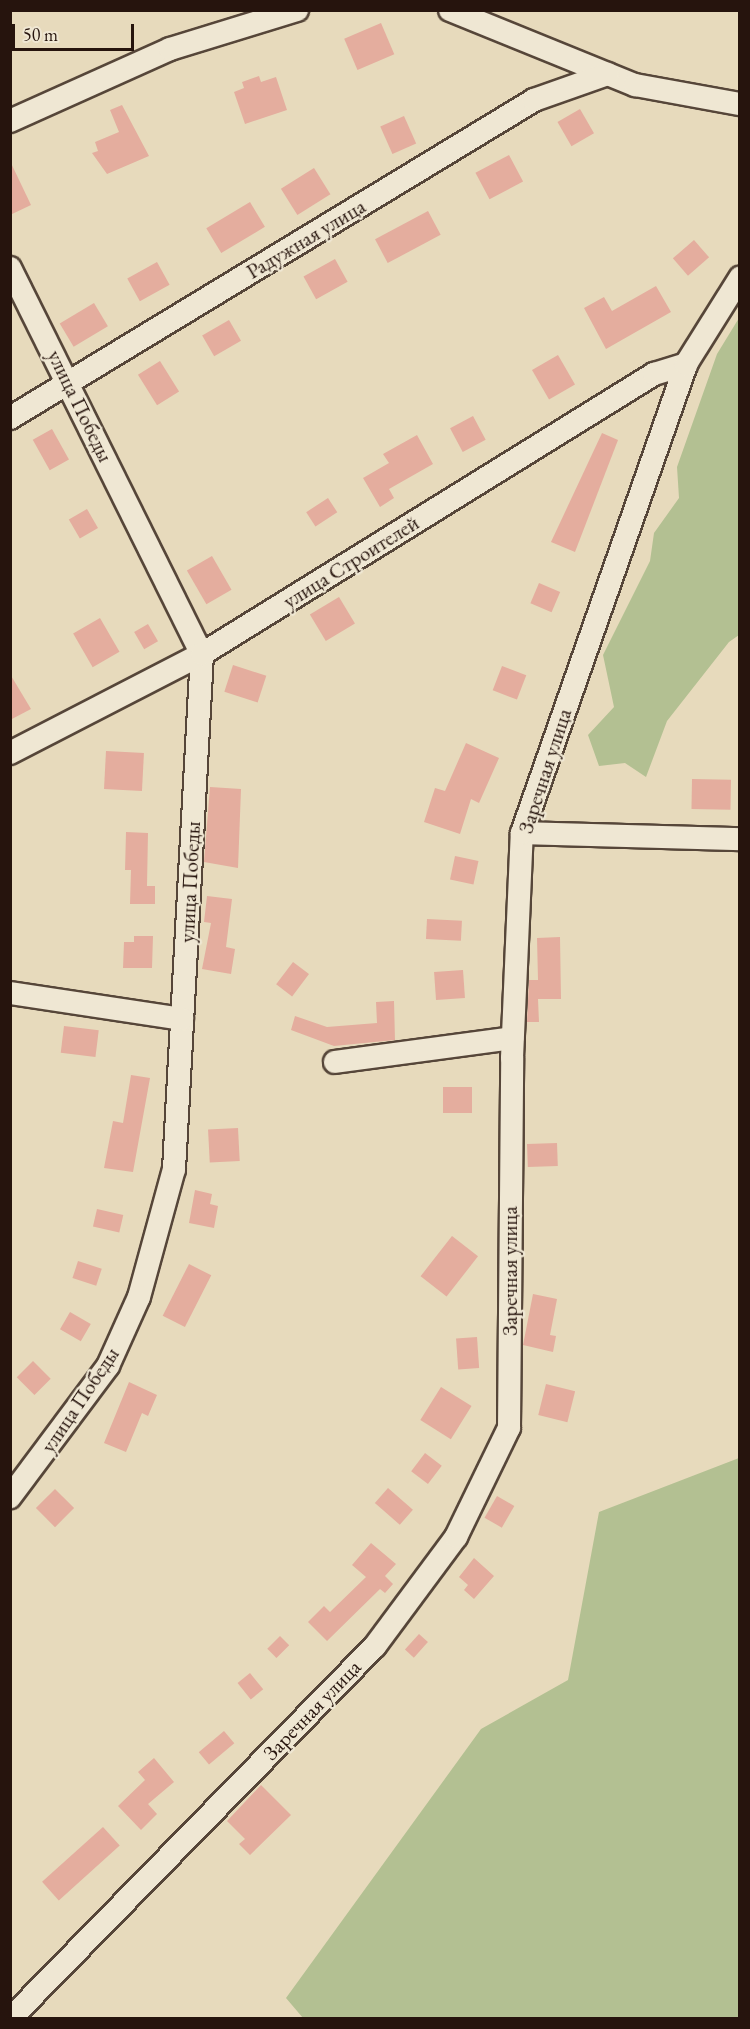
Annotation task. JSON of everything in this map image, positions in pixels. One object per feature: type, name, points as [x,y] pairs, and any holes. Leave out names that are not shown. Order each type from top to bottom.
[{"type":"street","points":[[10,121],[170,50],[297,10]]},
{"type":"street","points":[[450,10],[635,85],[740,104]]},
{"type":"street","name":"Радужная улица","points":[[10,418],[534,100],[608,74]]},
{"type":"street","name":"улица Победы","points":[[10,268],[69,382],[202,654],[174,1169],[139,1298],[108,1366],[10,1497]]},
{"type":"street","name":"Заречная улица","points":[[11,2019],[375,1646],[456,1537],[509,1428],[512,1038],[522,833],[686,364],[740,278]]},
{"type":"street","name":"улица Строителей","points":[[10,753],[202,654],[654,374],[686,364]]},
{"type":"street","points":[[522,833],[740,839]]},
{"type":"street","points":[[10,993],[182,1019]]},
{"type":"street","points":[[335,1062],[512,1038]]},
{"type":"green space","points":[[739,318],[739,635],[729,642],[667,721],[646,777],[625,763],[599,766],[588,735],[614,707],[603,655],[650,561],[654,533],[679,498],[677,467],[717,354]]},
{"type":"green space","points":[[739,1458],[739,2018],[303,2018],[286,1998],[481,1729],[568,1680],[599,1512]]},
{"type":"building","points":[[381,23],[394,54],[357,70],[344,39]]},
{"type":"building","points":[[259,76],[261,82],[276,77],[287,110],[245,124],[234,92],[244,88],[242,82]]},
{"type":"building","points":[[122,105],[149,156],[107,174],[92,153],[98,151],[95,142],[119,132],[110,110]]},
{"type":"building","points":[[580,109],[594,133],[571,146],[557,122]]},
{"type":"building","points":[[404,116],[416,143],[392,154],[380,127]]},
{"type":"building","points":[[509,155],[523,181],[490,199],[475,173]]},
{"type":"building","points":[[10,161],[31,205],[10,215]]},
{"type":"building","points":[[314,168],[330,194],[297,215],[281,189]]},
{"type":"building","points":[[250,202],[265,227],[221,253],[206,228]]},
{"type":"building","points":[[428,211],[441,235],[388,263],[375,239]]},
{"type":"building","points":[[694,240],[709,257],[688,276],[673,258]]},
{"type":"building","points":[[335,259],[348,282],[316,299],[304,276]]},
{"type":"building","points":[[157,262],[170,285],[140,301],[127,278]]},
{"type":"building","points":[[656,286],[671,312],[606,349],[584,308],[604,297],[612,311]]},
{"type":"building","points":[[94,303],[108,326],[74,347],[60,324]]},
{"type":"building","points":[[229,320],[241,341],[214,356],[202,336]]},
{"type":"building","points":[[558,355],[575,384],[549,399],[532,370]]},
{"type":"building","points":[[160,361],[179,392],[157,405],[138,375]]},
{"type":"building","points":[[473,416],[486,440],[463,452],[450,428]]},
{"type":"building","points":[[52,429],[69,460],[50,470],[33,440]]},
{"type":"building","points":[[602,433],[618,440],[575,552],[551,542]]},
{"type":"building","points":[[417,435],[433,464],[389,489],[394,498],[380,507],[363,478],[389,463],[383,454]]},
{"type":"building","points":[[328,498],[337,512],[315,526],[306,512]]},
{"type":"building","points":[[87,509],[98,528],[80,539],[69,520]]},
{"type":"building","points":[[212,556],[232,590],[206,604],[187,570]]},
{"type":"building","points":[[539,583],[560,592],[552,612],[530,603]]},
{"type":"building","points":[[339,597],[355,624],[326,641],[310,615]]},
{"type":"building","points":[[100,618],[120,652],[93,667],[73,634]]},
{"type":"building","points":[[148,624],[158,641],[144,649],[134,632]]},
{"type":"building","points":[[233,665],[266,676],[258,702],[224,692]]},
{"type":"building","points":[[502,666],[526,675],[517,700],[493,690]]},
{"type":"building","points":[[10,674],[31,709],[10,720]]},
{"type":"building","points":[[466,743],[499,758],[479,803],[471,799],[460,834],[424,822],[435,788],[445,791]]},
{"type":"building","points":[[106,751],[144,753],[142,791],[104,789]]},
{"type":"building","points":[[692,779],[731,780],[730,810],[691,809]]},
{"type":"building","points":[[210,787],[241,789],[238,868],[204,862]]},
{"type":"building","points":[[126,832],[148,833],[147,886],[155,886],[155,904],[130,904],[131,870],[125,870]]},
{"type":"building","points":[[455,856],[478,861],[473,884],[450,879]]},
{"type":"building","points":[[207,896],[232,899],[226,947],[235,949],[231,974],[202,969],[211,923],[204,922]]},
{"type":"building","points":[[427,919],[462,921],[461,941],[426,939]]},
{"type":"building","points":[[134,936],[153,936],[152,968],[123,968],[124,942],[134,942]]},
{"type":"building","points":[[560,937],[561,999],[538,999],[539,1022],[527,1022],[529,980],[538,980],[537,938]]},
{"type":"building","points":[[293,962],[309,974],[292,996],[276,984]]},
{"type":"building","points":[[463,970],[465,998],[436,1000],[434,972]]},
{"type":"building","points":[[394,1001],[395,1040],[334,1046],[291,1030],[295,1016],[327,1027],[377,1023],[376,1002]]},
{"type":"building","points":[[64,1026],[99,1030],[95,1057],[61,1053]]},
{"type":"building","points":[[131,1075],[150,1078],[133,1172],[104,1168],[113,1121],[123,1123]]},
{"type":"building","points":[[443,1087],[472,1087],[472,1113],[443,1113]]},
{"type":"building","points":[[238,1128],[240,1161],[210,1163],[208,1130]]},
{"type":"building","points":[[557,1143],[558,1166],[528,1167],[527,1144]]},
{"type":"building","points":[[195,1190],[212,1194],[210,1204],[218,1206],[214,1228],[189,1223]]},
{"type":"building","points":[[97,1209],[123,1215],[119,1233],[93,1227]]},
{"type":"building","points":[[452,1236],[478,1256],[447,1297],[421,1276]]},
{"type":"building","points":[[78,1261],[102,1269],[96,1286],[72,1278]]},
{"type":"building","points":[[189,1264],[211,1275],[185,1327],[163,1316]]},
{"type":"building","points":[[533,1294],[557,1299],[550,1335],[556,1336],[553,1352],[523,1345]]},
{"type":"building","points":[[70,1312],[91,1324],[81,1341],[60,1329]]},
{"type":"building","points":[[477,1337],[479,1368],[458,1369],[456,1338]]},
{"type":"building","points":[[33,1361],[51,1379],[34,1395],[17,1377]]},
{"type":"building","points":[[129,1382],[157,1395],[148,1416],[142,1413],[126,1452],[104,1443]]},
{"type":"building","points":[[546,1384],[575,1391],[567,1422],[538,1415]]},
{"type":"building","points":[[441,1387],[472,1406],[451,1439],[420,1420]]},
{"type":"building","points":[[425,1453],[442,1466],[428,1484],[411,1471]]},
{"type":"building","points":[[388,1488],[413,1510],[400,1525],[375,1503]]},
{"type":"building","points":[[55,1489],[74,1508],[55,1527],[36,1508]]},
{"type":"building","points":[[497,1496],[514,1506],[502,1528],[484,1518]]},
{"type":"building","points":[[371,1543],[396,1564],[385,1576],[393,1584],[385,1593],[380,1589],[327,1641],[308,1622],[324,1606],[330,1612],[366,1577],[352,1565]]},
{"type":"building","points":[[474,1558],[494,1576],[474,1599],[464,1590],[468,1585],[459,1577]]},
{"type":"building","points":[[419,1634],[428,1642],[414,1658],[405,1650]]},
{"type":"building","points":[[280,1636],[289,1645],[276,1658],[267,1649]]},
{"type":"building","points":[[250,1673],[263,1689],[251,1699],[238,1683]]},
{"type":"building","points":[[224,1731],[234,1743],[209,1764],[199,1752]]},
{"type":"building","points":[[154,1758],[174,1782],[148,1804],[157,1814],[141,1830],[118,1806],[145,1780],[138,1772]]},
{"type":"building","points":[[261,1785],[291,1815],[250,1855],[239,1844],[245,1839],[227,1821]]},
{"type":"building","points":[[103,1827],[120,1846],[59,1900],[42,1882]]}]
